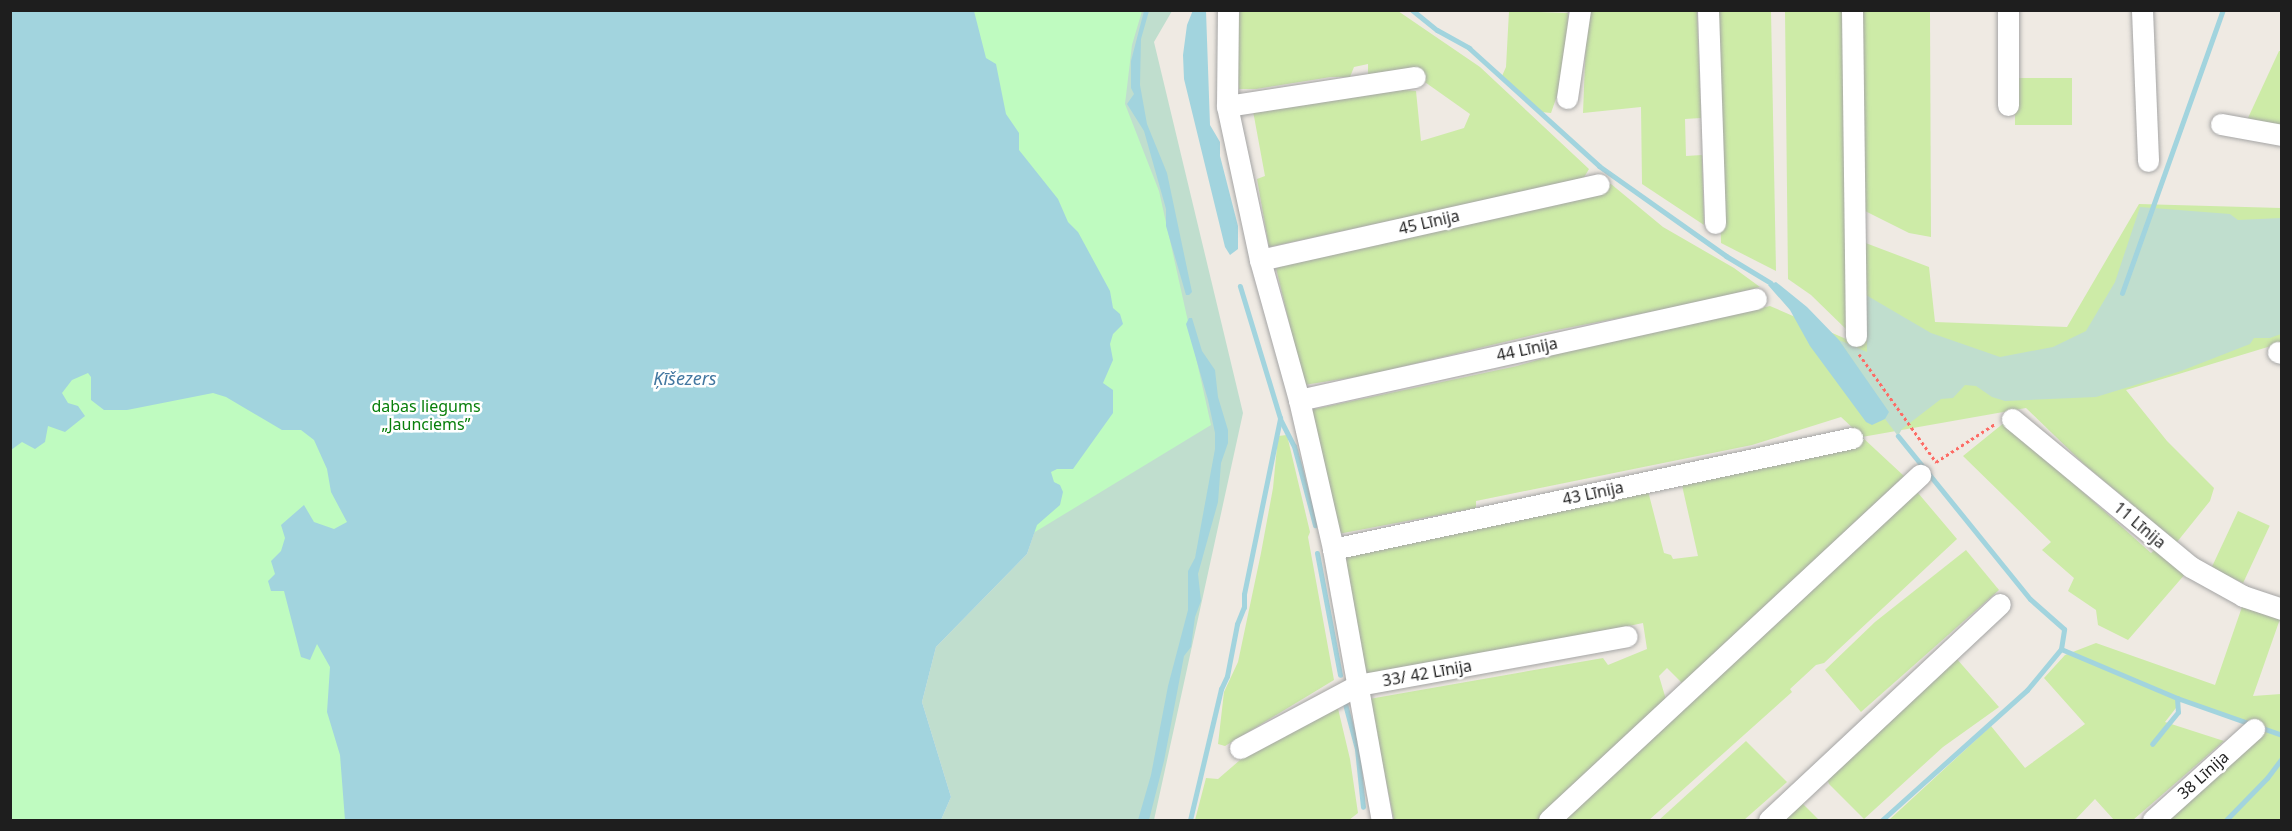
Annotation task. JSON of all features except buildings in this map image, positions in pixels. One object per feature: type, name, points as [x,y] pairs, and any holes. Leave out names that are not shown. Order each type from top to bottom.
[{"type":"street","points":[[1228,10],[1227,106],[1260,260],[1299,400],[1334,549],[1358,685],[1377,818]]},
{"type":"street","points":[[1567,98],[1580,10]]},
{"type":"street","points":[[1708,10],[1715,223]]},
{"type":"street","points":[[1852,10],[1856,336]]},
{"type":"street","points":[[2007,10],[2008,105]]},
{"type":"street","points":[[2142,10],[2148,161]]},
{"type":"street","points":[[1227,106],[1415,77]]},
{"type":"street","points":[[2221,124],[2282,135]]},
{"type":"street","name":"45 Līnija","points":[[1260,260],[1599,184]]},
{"type":"street","name":"44 Līnija","points":[[1299,400],[1756,299]]},
{"type":"street","name":"11 Līnija","points":[[2012,419],[2192,567],[2243,596],[2282,609]]},
{"type":"street","name":"43 Līnija","points":[[1334,549],[1852,438]]},
{"type":"street","points":[[1549,820],[1929,468]]},
{"type":"street","points":[[1769,820],[2000,604]]},
{"type":"street","name":"33/ 42 Līnija","points":[[1240,748],[1358,685],[1627,636]]},
{"type":"street","name":"38 Līnija","points":[[2152,820],[2254,729]]},
{"type":"path","points":[[1856,336],[1860,358],[1929,468],[2002,419],[2012,419]]},
{"type":"green space","name":"Ķīšezers","points":[[10,11],[1142,11],[1132,45],[1125,104],[1159,191],[1211,425],[561,820],[11,820]]},
{"type":"green space","points":[[974,11],[1172,11],[1154,42],[1243,413],[1154,820],[941,820],[951,797],[922,702],[936,647],[1027,554],[1037,524]]},
{"type":"green space","points":[[1240,11],[1398,11],[1480,67],[1589,169],[1583,179],[1269,247],[1257,179],[1265,176],[1253,111],[1384,88],[1416,91],[1421,141],[1464,128],[1470,114],[1422,80],[1368,74],[1368,64],[1354,67],[1350,77],[1331,77],[1256,89],[1239,89],[1234,38]]},
{"type":"green space","points":[[1509,11],[1568,13],[1567,67],[1551,113],[1541,112],[1502,76],[1506,67]]},
{"type":"green space","points":[[1587,11],[1697,11],[1701,118],[1685,119],[1686,156],[1702,155],[1704,225],[1642,184],[1641,107],[1583,113]]},
{"type":"green space","points":[[1715,11],[1771,11],[1776,271],[1721,243]]},
{"type":"green space","points":[[1785,11],[1846,11],[1849,332],[1811,295],[1788,279]]},
{"type":"green space","points":[[1863,11],[1930,11],[1931,237],[1909,233],[1863,210]]},
{"type":"green space","points":[[2281,51],[2281,128],[2248,118]]},
{"type":"green space","points":[[2015,78],[2072,78],[2072,125],[2015,125]]},
{"type":"green space","points":[[1611,184],[1663,227],[1734,268],[1760,287],[1697,303],[1541,333],[1368,375],[1304,385],[1276,268],[1351,246]]},
{"type":"green space","points":[[2139,204],[2281,208],[2281,343],[2126,390],[2167,441],[2214,488],[2210,501],[2177,542],[2085,465],[2026,408],[1862,437],[1904,476],[1683,684],[1667,668],[1659,676],[1667,703],[1541,820],[1394,820],[1369,699],[1603,658],[1608,665],[1647,649],[1643,623],[1366,681],[1340,554],[1647,487],[1664,553],[1671,555],[1673,559],[1698,556],[1681,481],[1856,431],[1841,417],[1752,445],[1476,501],[1476,508],[1338,534],[1310,410],[1517,366],[1571,350],[1770,306],[1860,345],[1863,242],[1929,267],[1935,322],[2067,327]]},
{"type":"green space","points":[[2140,207],[2230,214],[2238,220],[2281,218],[2281,334],[2270,338],[2254,338],[2250,344],[2181,371],[2096,397],[2005,401],[1992,397],[1976,386],[1965,385],[1953,398],[1941,399],[1902,429],[1898,436],[1885,419],[1888,412],[1839,340],[1867,352],[1866,295],[1931,333],[2000,357],[2053,347],[2086,331],[2115,282]]},
{"type":"green space","points":[[2005,422],[2151,553],[2157,548],[2186,573],[2128,640],[2098,625],[2096,610],[2068,591],[2074,578],[2042,550],[2051,542],[1963,456]]},
{"type":"green space","points":[[1287,435],[1310,532],[1308,537],[1334,680],[1225,746],[1218,744],[1224,692],[1238,662],[1261,553],[1273,488],[1278,436]]},
{"type":"green space","points":[[1913,487],[1957,539],[1824,663],[1816,665],[1790,689],[1792,692],[1649,820],[1561,820],[1804,593],[1857,548]]},
{"type":"green space","points":[[2238,511],[2270,526],[2243,583],[2211,568]]},
{"type":"green space","points":[[1966,550],[1999,590],[1861,712],[1825,670],[1875,622]]},
{"type":"green space","points":[[2243,604],[2280,619],[2253,696],[2281,694],[2281,820],[2163,820],[2265,732],[2183,699],[2165,722],[2224,741],[2133,820],[2114,820],[2095,799],[2075,820],[1889,820],[1991,726],[2025,768],[2085,724],[2044,678],[2065,655],[2096,643],[2215,685]]},
{"type":"green space","points":[[1956,658],[1999,707],[1943,747],[1864,819],[1829,784],[1825,774]]},
{"type":"green space","points":[[1336,700],[1350,759],[1358,813],[1349,820],[1195,820],[1206,778],[1218,779],[1247,754]]},
{"type":"green space","points":[[1746,741],[1787,782],[1744,820],[1659,820]]},
{"type":"green space","points":[[1799,800],[1819,820],[1777,820]]},
{"type":"water","name":"Ķīšezers","points":[[11,10],[974,11],[986,58],[996,64],[1006,114],[1019,133],[1019,150],[1058,199],[1068,222],[1078,232],[1110,291],[1113,308],[1120,314],[1123,324],[1113,334],[1110,344],[1113,360],[1103,383],[1113,390],[1113,413],[1073,469],[1057,469],[1051,472],[1054,482],[1060,485],[1063,492],[1060,505],[1037,525],[1027,554],[936,647],[922,702],[951,797],[941,820],[345,820],[340,755],[327,712],[330,667],[317,644],[310,660],[301,657],[284,591],[271,591],[268,581],[275,574],[271,561],[281,551],[285,538],[281,525],[304,505],[314,522],[334,529],[347,522],[331,492],[327,469],[314,440],[301,430],[282,430],[226,397],[213,393],[127,410],[104,410],[91,400],[91,377],[88,373],[72,380],[62,393],[68,403],[78,406],[85,416],[65,432],[48,426],[45,442],[35,449],[22,442],[11,450]]},
{"type":"water","points":[[1193,10],[1206,11],[1210,125],[1220,142],[1220,156],[1238,226],[1238,249],[1230,255],[1225,247],[1184,79],[1183,55],[1187,25]]},
{"type":"water","points":[[1144,11],[1149,11],[1141,39],[1140,85],[1147,124],[1167,173],[1192,292],[1189,295],[1186,295],[1166,226],[1166,209],[1144,131],[1127,104],[1134,94],[1131,88],[1131,61]]},
{"type":"water","points":[[1776,282],[1807,307],[1839,340],[1889,412],[1885,419],[1872,425],[1866,422],[1810,346],[1790,310],[1768,285]]},
{"type":"water","points":[[1189,318],[1192,318],[1202,351],[1215,370],[1218,397],[1228,430],[1228,443],[1221,463],[1218,502],[1198,574],[1201,601],[1195,617],[1191,647],[1184,656],[1164,761],[1149,820],[1138,820],[1151,775],[1168,686],[1188,610],[1188,571],[1195,558],[1215,449],[1215,433],[1208,400],[1186,324]]},
{"type":"waterway","points":[[1412,10],[1437,30],[1469,48],[1599,166],[1726,256],[1771,283]]},
{"type":"waterway","points":[[2122,293],[2223,10]]},
{"type":"waterway","points":[[1190,820],[1221,689],[1227,676],[1237,624],[1244,607],[1244,594],[1280,418],[1240,286]]},
{"type":"waterway","points":[[1280,419],[1294,446],[1315,525]]},
{"type":"waterway","points":[[1882,820],[2027,690],[2061,649],[2064,629],[2030,599],[1898,436]]},
{"type":"waterway","points":[[1317,553],[1340,675]]},
{"type":"waterway","points":[[2061,649],[2177,698],[2178,712],[2152,744]]},
{"type":"waterway","points":[[2177,698],[2282,735]]},
{"type":"waterway","points":[[1344,700],[1357,749],[1363,807]]},
{"type":"waterway","points":[[2226,820],[2267,778],[2282,758]]},
{"type":"park label","name":"dabas liegums „Jaunciems”","points":[[426,415]]}]
